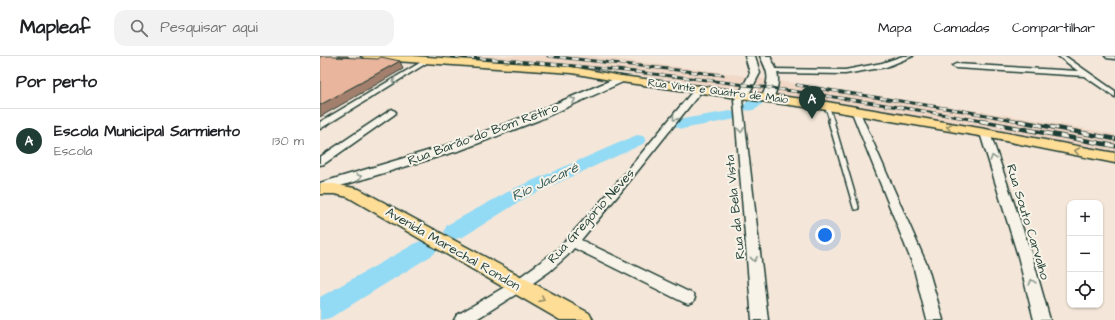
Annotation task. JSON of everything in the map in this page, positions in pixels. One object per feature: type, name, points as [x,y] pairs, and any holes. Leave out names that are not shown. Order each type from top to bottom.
[{"type":"main road","name":"Rua Vinte e Quatro de Maio","points":[[366,56],[572,70],[621,79],[768,97],[855,110],[1115,158]]},
{"type":"main road","points":[[744,94],[755,73],[750,56]]},
{"type":"main road","points":[[765,56],[773,71],[775,80],[768,97]]},
{"type":"main road","points":[[1110,56],[1115,56]]},
{"type":"main road","name":"Rua Barão do Bom Retiro","points":[[321,189],[456,147],[535,117],[621,79]]},
{"type":"main road","name":"Avenida Marechal Rondon","points":[[321,189],[334,189],[353,193],[581,320]]},
{"type":"street","points":[[773,71],[845,72],[883,65],[910,56]]},
{"type":"street","points":[[1061,56],[1115,95]]},
{"type":"street","points":[[320,126],[428,60]]},
{"type":"street","points":[[956,66],[1085,74]]},
{"type":"street","name":"Rua Gregório Neves","points":[[462,320],[518,286],[545,268],[562,254],[616,191],[700,88]]},
{"type":"street","name":"Rua da Bela Vista","points":[[744,94],[738,100],[760,320]]},
{"type":"street","points":[[855,110],[920,265],[935,320]]},
{"type":"street","points":[[320,162],[392,112]]},
{"type":"street","name":"Rua Souto Carvalho","points":[[984,133],[1025,256],[1042,320]]},
{"type":"street","points":[[572,241],[688,298]]},
{"type":"lane","points":[[827,106],[856,207]]},
{"type":"shaded area","points":[[405,56],[590,56],[712,71],[1031,119],[1115,134],[1115,153],[903,114],[602,70],[521,63]]},
{"type":"building","points":[[320,56],[378,59],[381,57],[400,61],[320,105]]},
{"type":"waterway","name":"Rio Jacaré","points":[[750,107],[757,101]]},
{"type":"waterway","name":"Rio Jacaré","points":[[682,124],[730,116]]},
{"type":"waterway","name":"Rio Jacaré","points":[[455,231],[520,193],[637,140]]},
{"type":"waterway","name":"Rio Jacaré","points":[[320,310],[426,248]]},
{"type":"railway","points":[[444,56],[580,66],[716,81],[919,110],[987,122]]},
{"type":"railway","points":[[548,56],[723,75]]},
{"type":"railway","points":[[797,85],[1025,122]]},
{"type":"railway","points":[[981,121],[1115,146]]},
{"type":"railway","points":[[1019,121],[1115,139]]},
{"type":"place","name":"Escola Municipal Sarmiento","points":[[812,119]]}]
